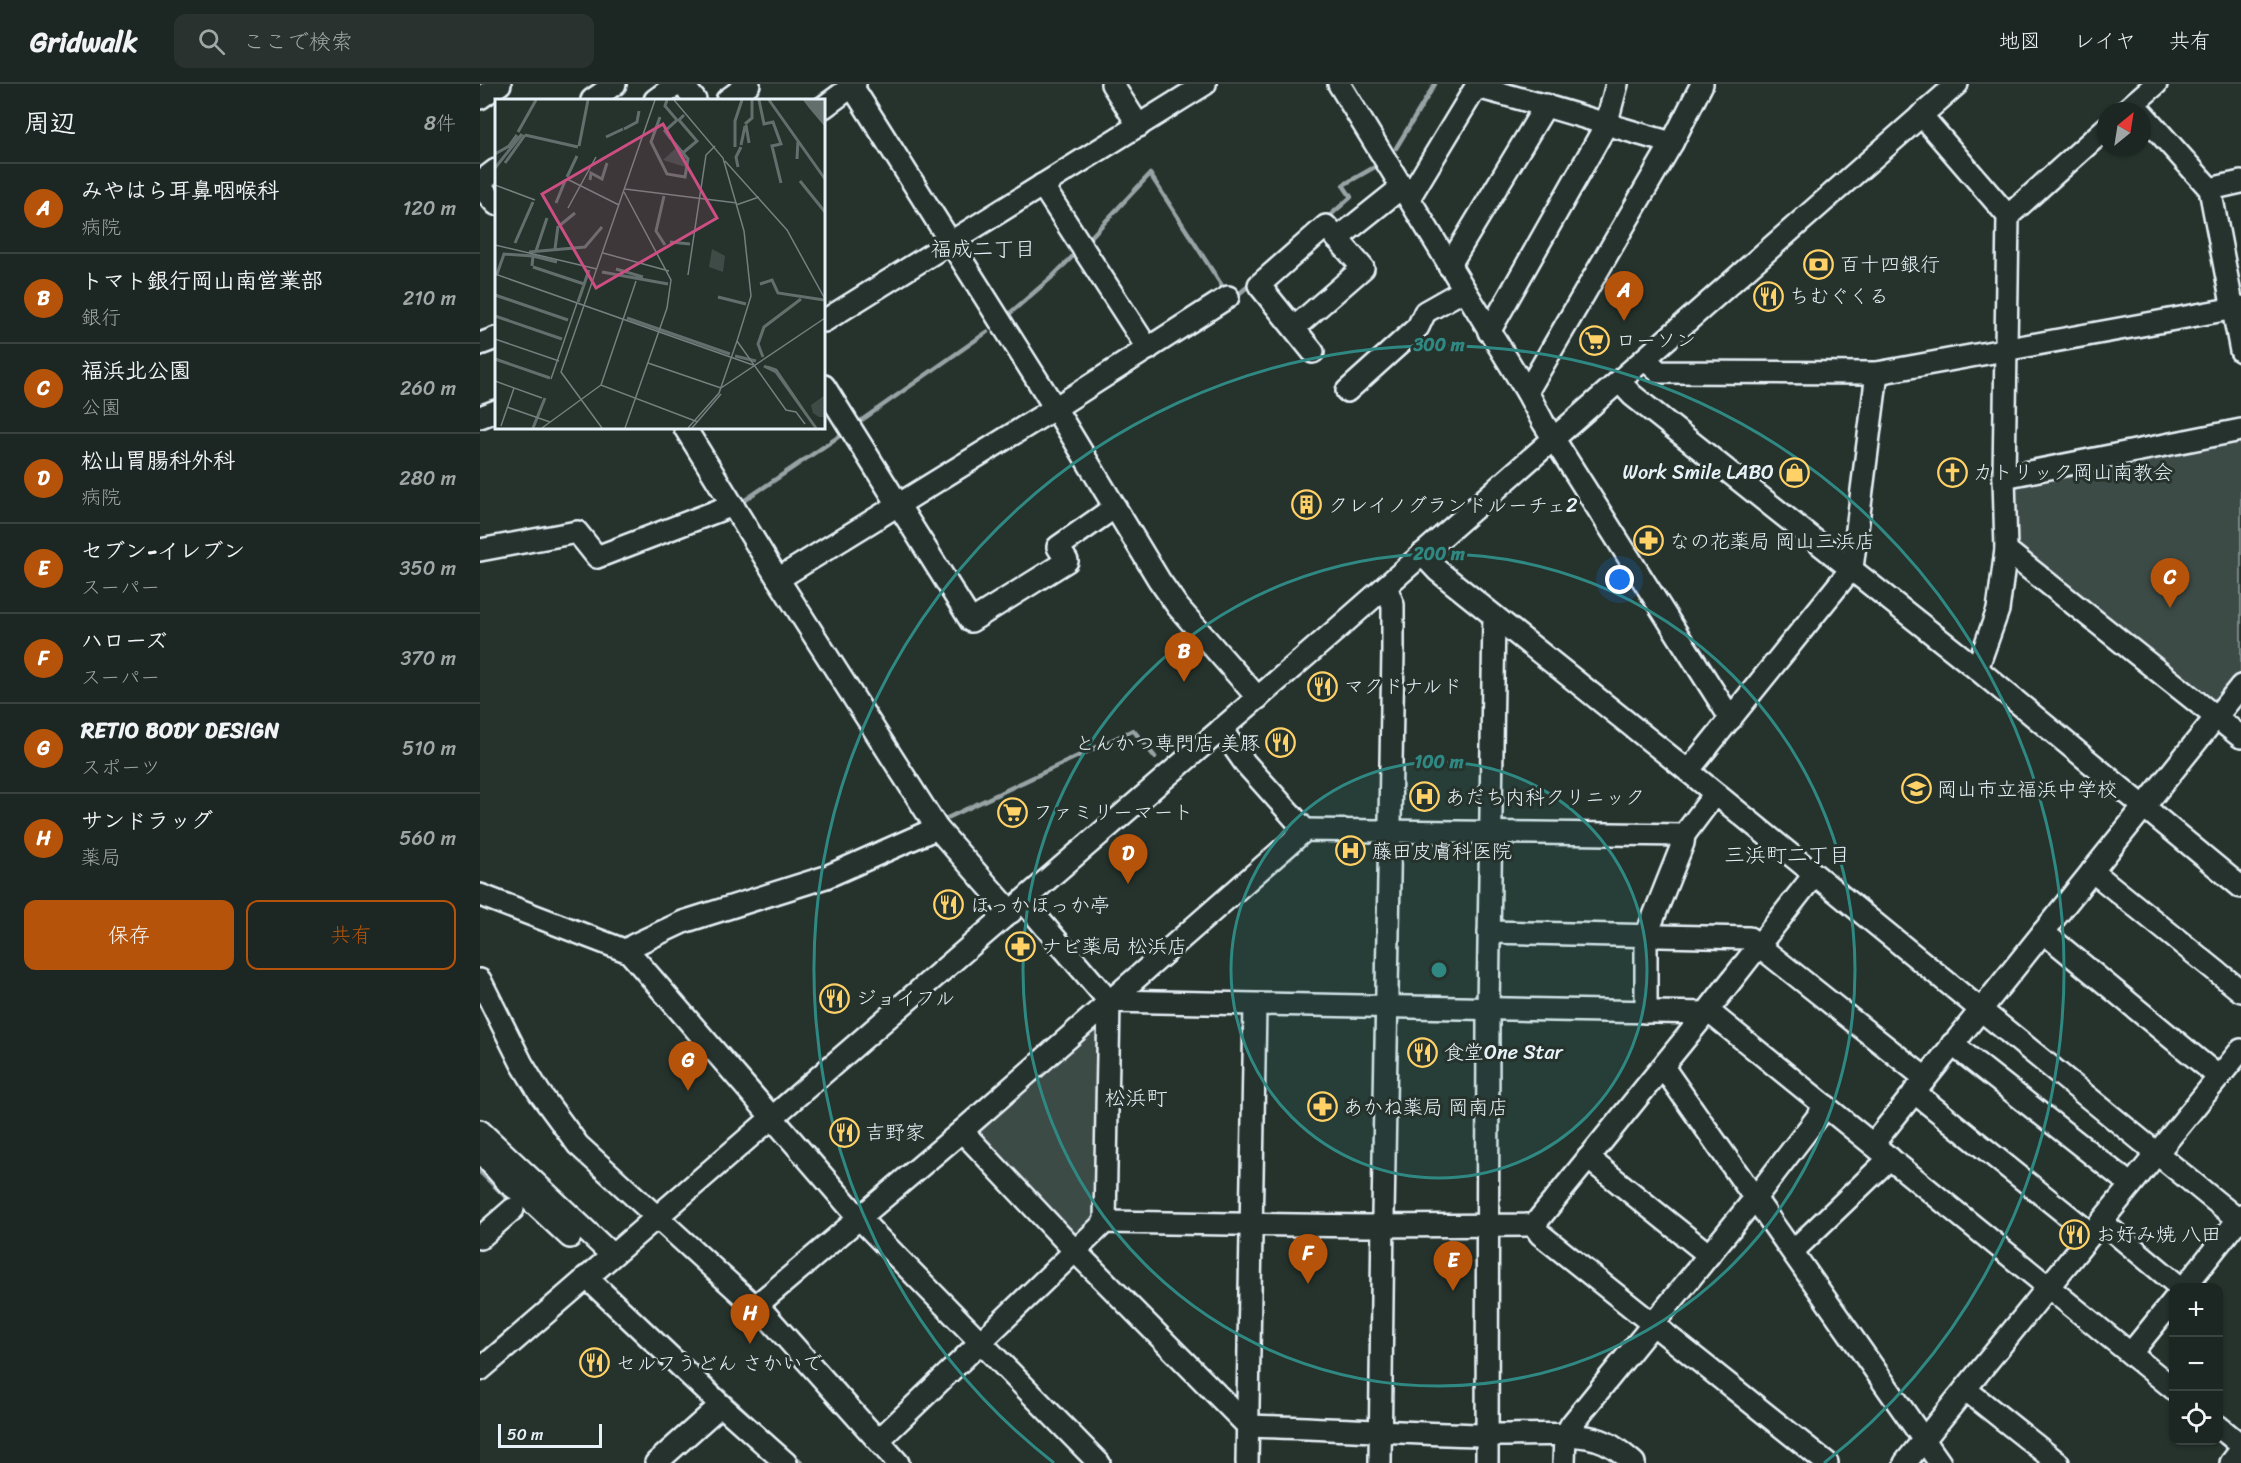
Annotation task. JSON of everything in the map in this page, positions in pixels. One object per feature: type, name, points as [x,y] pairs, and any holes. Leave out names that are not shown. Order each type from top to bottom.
[{"type":"street","points":[[480,98],[500,84]]},
{"type":"street","points":[[593,99],[615,84]]},
{"type":"street","points":[[728,99],[749,84]]},
{"type":"street","points":[[1112,84],[1138,126]]},
{"type":"street","points":[[825,320],[1205,84]]},
{"type":"street","points":[[1339,84],[1554,438],[1731,719]]},
{"type":"street","points":[[1489,332],[1606,125],[1617,84]]},
{"type":"street","points":[[1527,392],[1672,143],[1702,84]]},
{"type":"street","points":[[480,1370],[1258,698],[1957,84]]},
{"type":"street","points":[[2141,102],[2156,84]]},
{"type":"street","points":[[825,106],[853,85],[949,243],[1178,607],[1258,698]]},
{"type":"street","points":[[1337,239],[1406,193],[1484,86],[1542,97],[1606,125],[1672,143]]},
{"type":"street","points":[[658,99],[688,88]]},
{"type":"street","points":[[1449,266],[1542,97]]},
{"type":"street","points":[[1921,115],[2005,212],[2002,351],[2006,550],[1998,610],[1978,666]]},
{"type":"street","points":[[2151,126],[2214,188],[2237,308],[2241,351]]},
{"type":"street","points":[[2005,212],[2097,135]]},
{"type":"street","points":[[495,171],[480,184],[495,203]]},
{"type":"street","points":[[2214,188],[2241,182]]},
{"type":"street","points":[[1042,185],[1148,348]]},
{"type":"street","points":[[1294,328],[1363,268],[1326,226],[1259,285],[1313,352]]},
{"type":"street","points":[[1347,391],[1418,327],[1425,312],[1464,290]]},
{"type":"street","points":[[778,579],[1228,297]]},
{"type":"street","points":[[1645,359],[1659,372],[1877,373],[2237,308]]},
{"type":"street","points":[[480,344],[495,338]]},
{"type":"street","points":[[1688,771],[1852,568],[1877,373]]},
{"type":"street","points":[[1620,382],[1632,395],[1978,666],[2147,804],[2241,887]]},
{"type":"street","points":[[825,388],[971,621],[1067,561],[1058,547],[1115,507]]},
{"type":"street","points":[[480,417],[495,411]]},
{"type":"street","points":[[687,429],[778,579],[937,828],[1109,1001],[1699,1012],[1713,1015],[2169,1385]]},
{"type":"street","points":[[2004,477],[2241,430]]},
{"type":"street","points":[[480,550],[577,532],[597,557],[732,505]]},
{"type":"street","points":[[2006,550],[2241,737]]},
{"type":"street","points":[[1422,554],[1438,571],[2240,1219],[2185,1283]]},
{"type":"street","points":[[1380,1463],[1393,605],[1386,586]]},
{"type":"street","points":[[1487,1463],[1493,1226],[1488,1009],[1494,616]]},
{"type":"street","points":[[1873,1144],[2092,871],[2220,720],[2241,686]]},
{"type":"street","points":[[1221,729],[1245,763],[1305,830]]},
{"type":"street","points":[[1646,1012],[1646,936],[1683,843],[1684,835],[1714,795]]},
{"type":"street","points":[[629,952],[634,945],[683,922],[826,877],[937,828]]},
{"type":"street","points":[[757,1305],[962,1131],[1305,830],[1684,835]]},
{"type":"street","points":[[2092,871],[2241,991]]},
{"type":"street","points":[[879,1440],[1105,1222],[1382,1226],[1534,1225],[1663,1067],[1699,1012],[1754,941],[1814,875]]},
{"type":"street","points":[[480,895],[629,952],[859,1218],[1099,1463]]},
{"type":"street","points":[[1489,932],[1754,941],[1919,1085],[2096,1228],[2176,1283]]},
{"type":"street","points":[[2043,932],[2219,1077]]},
{"type":"street","points":[[480,980],[522,1064],[557,1118],[578,1145],[750,1302],[757,1305],[898,1463]]},
{"type":"street","points":[[1105,1222],[1109,1001]]},
{"type":"street","points":[[1247,1463],[1255,1005]]},
{"type":"street","points":[[1952,1044],[2131,1185]]},
{"type":"street","points":[[1905,1463],[2241,1050]]},
{"type":"street","points":[[1663,1067],[1940,1463]]},
{"type":"street","points":[[1564,1463],[1565,1436],[1570,1425],[1756,1197],[1826,1106]]},
{"type":"street","points":[[480,1131],[612,1255]]},
{"type":"street","points":[[962,1131],[1075,1251],[1248,1426],[1488,1436],[1565,1436],[1595,1439],[1608,1444],[1634,1463]]},
{"type":"street","points":[[480,1151],[509,1184],[526,1196],[570,1237]]},
{"type":"street","points":[[1588,1158],[1709,1255]]},
{"type":"street","points":[[1793,1251],[1890,1158]]},
{"type":"street","points":[[480,1238],[513,1209]]},
{"type":"street","points":[[1534,1225],[1540,1234],[1827,1463]]},
{"type":"street","points":[[586,1277],[786,1463]]},
{"type":"street","points":[[2131,1353],[2169,1306]]},
{"type":"street","points":[[1965,1389],[2058,1463]]},
{"type":"street","points":[[656,1463],[722,1405]]},
{"type":"street","points":[[2231,1463],[2234,1436]]},
{"type":"shaded area","points":[[2241,436],[2241,674],[2217,703],[2016,543],[2010,482]]},
{"type":"shaded area","points":[[1101,1017],[1101,1215],[1078,1240],[970,1135]]},
{"type":"waterway","points":[[815,99],[837,84]]},
{"type":"waterway","points":[[1396,148],[1435,84]]},
{"type":"waterway","points":[[1326,219],[1351,197],[1343,185],[1380,164]]},
{"type":"waterway","points":[[1089,239],[1150,174],[1226,292]]},
{"type":"waterway","points":[[1009,314],[1073,256]]},
{"type":"waterway","points":[[1235,297],[1252,283]]},
{"type":"waterway","points":[[859,422],[987,332]]},
{"type":"waterway","points":[[742,502],[841,435]]},
{"type":"waterway","points":[[941,821],[1133,730],[1155,757]]},
{"type":"waterway","points":[[480,1172],[513,1204]]},
{"type":"waterway","points":[[688,1359],[801,1463]]},
{"type":"place","name":"百十四銀行","points":[[1819,264]]},
{"type":"place","name":"ちむぐくる","points":[[1768,296]]},
{"type":"place","name":"みやはら耳鼻咽喉科","points":[[1624,321]]},
{"type":"place","name":"ローソン","points":[[1595,340]]},
{"type":"place","name":"Work Smile LABO","points":[[1795,472]]},
{"type":"place","name":"カトリック岡山南教会","points":[[1952,472]]},
{"type":"place","name":"クレイノグランドルーチェ2","points":[[1307,505]]},
{"type":"place","name":"なの花薬局 岡山三浜店","points":[[1649,541]]},
{"type":"place","name":"福浜北公園","points":[[2170,608]]},
{"type":"place","name":"トマト銀行岡山南営業部","points":[[1184,682]]},
{"type":"place","name":"マクドナルド","points":[[1323,686]]},
{"type":"place","name":"とんかつ専門店 美豚","points":[[1281,743]]},
{"type":"place","name":"岡山市立福浜中学校","points":[[1916,789]]},
{"type":"place","name":"あだち内科クリニック","points":[[1424,797]]},
{"type":"place","name":"ファミリーマート","points":[[1012,812]]},
{"type":"place","name":"藤田皮膚科医院","points":[[1351,851]]},
{"type":"place","name":"松山胃腸科外科","points":[[1128,884]]},
{"type":"place","name":"ほっかほっか亭","points":[[949,905]]},
{"type":"place","name":"ナビ薬局 松浜店","points":[[1021,946]]},
{"type":"place","name":"ジョイフル","points":[[835,998]]},
{"type":"place","name":"食堂One Star","points":[[1423,1052]]},
{"type":"place","name":"RETIO BODY DESIGN","points":[[688,1091]]},
{"type":"place","name":"あかね薬局 岡南店","points":[[1322,1107]]},
{"type":"place","name":"吉野家","points":[[844,1132]]},
{"type":"place","name":"お好み焼 八田","points":[[2075,1234]]},
{"type":"place","name":"ハローズ","points":[[1308,1284]]},
{"type":"place","name":"セブン-イレブン","points":[[1453,1291]]},
{"type":"place","name":"サンドラッグ","points":[[750,1344]]},
{"type":"place","name":"セルフうどん さかいで","points":[[595,1363]]},
{"type":"district","name":"福成二丁目","points":[[983,249]]},
{"type":"district","name":"三浜町二丁目","points":[[1787,855]]},
{"type":"district","name":"松浜町","points":[[1136,1098]]}]
